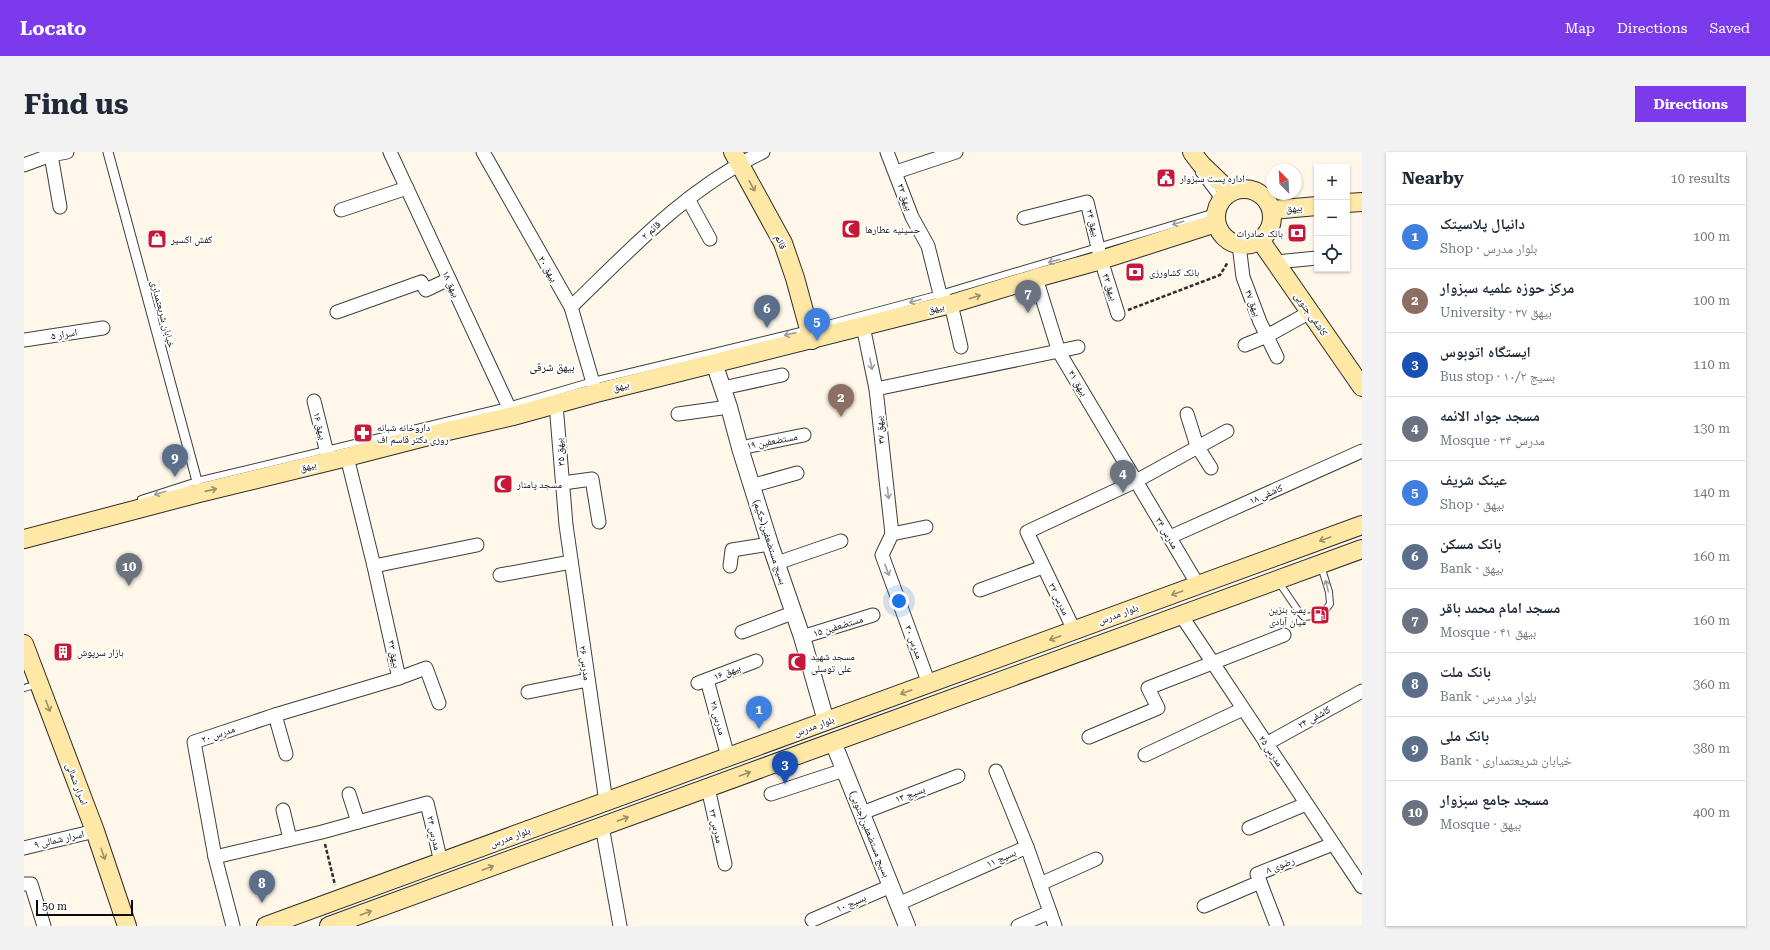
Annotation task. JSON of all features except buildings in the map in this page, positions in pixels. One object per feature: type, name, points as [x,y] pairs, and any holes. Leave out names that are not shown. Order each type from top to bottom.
[{"type":"main road","points":[[1192,152],[1201,164],[1220,207],[1219,230],[1224,237],[1239,245],[1246,245],[1260,240],[1270,226],[1272,210],[1268,201],[1261,194],[1253,190],[1244,188],[1220,207]]},
{"type":"main road","name":"قائم","points":[[736,158],[783,243],[795,278],[810,335]]},
{"type":"main road","points":[[1350,203],[1362,202]]},
{"type":"main road","name":"بیهق","points":[[1272,210],[1314,206]]},
{"type":"main road","name":"بیهق","points":[[24,539],[198,493],[327,456],[346,457],[448,431],[510,411],[556,404],[595,387],[714,363],[810,335],[862,326],[946,299],[1036,278],[1220,207]]},
{"type":"main road","name":"کاشفی جنوبی","points":[[1260,240],[1362,387]]},
{"type":"main road","name":"بلوار مدرس","points":[[266,926],[1362,525]]},
{"type":"main road","points":[[329,926],[1362,549]]},
{"type":"main road","name":"اسرار شمالی","points":[[24,644],[32,686],[95,831],[127,926]]},
{"type":"main road","points":[[977,666],[985,687]]},
{"type":"main road","points":[[683,773],[700,791]]},
{"type":"street","points":[[29,160],[67,152]]},
{"type":"street","name":"خیابان شریعتمداری","points":[[108,152],[197,481]]},
{"type":"street","name":"بیهق ۱۸","points":[[390,152],[510,411]]},
{"type":"street","name":"بیهق ۲۰","points":[[483,152],[571,307],[595,387]]},
{"type":"street","name":"قائم ۲","points":[[571,307],[654,227],[736,158],[763,152]]},
{"type":"street","name":"بیهق ۲۲","points":[[887,152],[912,216],[928,246],[961,347]]},
{"type":"street","points":[[896,172],[956,152]]},
{"type":"street","points":[[51,156],[60,206]]},
{"type":"street","points":[[342,210],[407,188]]},
{"type":"street","points":[[688,199],[710,239]]},
{"type":"street","name":"بیهق ۲۴","points":[[1024,218],[1087,202],[1100,254]]},
{"type":"street","name":"بیهق ۴۷","points":[[1239,245],[1243,277],[1277,357]]},
{"type":"street","name":"بیهق ۴۳","points":[[1100,254],[1118,314]]},
{"type":"street","points":[[1276,262],[1314,258]]},
{"type":"street","name":"بیهق ۴۱","points":[[1036,278],[1059,352],[1136,481]]},
{"type":"street","points":[[338,312],[421,282],[426,290],[449,279]]},
{"type":"street","points":[[1245,345],[1267,336],[1310,312]]},
{"type":"street","name":"بیهق ۳۷","points":[[862,326],[876,389],[892,534]]},
{"type":"street","name":"اسرار ۵","points":[[24,340],[103,328]]},
{"type":"street","points":[[876,389],[1078,347]]},
{"type":"street","name":"بسیج مستضعفین(حکیم)","points":[[714,363],[729,407],[740,448],[770,544],[802,637],[826,721]]},
{"type":"street","points":[[723,388],[782,375]]},
{"type":"street","name":"بیهق ۱۶","points":[[314,401],[327,456]]},
{"type":"street","name":"بیهق ۳۵","points":[[556,404],[566,525]]},
{"type":"street","points":[[678,414],[729,407]]},
{"type":"street","points":[[1187,414],[1198,446],[1211,468]]},
{"type":"street","points":[[1136,481],[1198,446],[1227,432]]},
{"type":"street","name":"مستضعفین ۱۹","points":[[740,448],[804,435]]},
{"type":"street","name":"کاشفی ۱۸","points":[[1170,537],[1362,451]]},
{"type":"street","name":"بیهق ۳۳","points":[[346,457],[374,566],[399,678],[426,668],[438,703]]},
{"type":"street","points":[[752,486],[797,473]]},
{"type":"street","points":[[563,484],[592,479],[600,522]]},
{"type":"street","name":"مدرس ۳۴","points":[[1136,481],[1198,585]]},
{"type":"street","name":"مدرس ۳۲","points":[[1074,630],[1027,532],[1136,481]]},
{"type":"street","name":"مدرس ۲۶","points":[[566,525],[606,802]]},
{"type":"street","points":[[892,534],[926,527]]},
{"type":"street","name":"مدرس ۳۰","points":[[892,534],[882,556],[929,684]]},
{"type":"street","points":[[777,563],[840,542]]},
{"type":"street","points":[[730,566],[732,550],[770,544]]},
{"type":"street","points":[[374,566],[478,545]]},
{"type":"street","points":[[500,574],[571,562]]},
{"type":"street","points":[[980,590],[1043,567]]},
{"type":"street","points":[[742,632],[787,615],[794,614]]},
{"type":"street","name":"مستضعفین ۱۵","points":[[802,637],[873,615]]},
{"type":"street","name":"مدرس ۲۵","points":[[1181,615],[1362,887]]},
{"type":"street","points":[[1089,737],[1158,708],[1148,688],[1284,635]]},
{"type":"street","name":"بیهق ۱۶","points":[[703,681],[756,661]]},
{"type":"street","name":"مدرس ۲۰","points":[[233,926],[215,857],[194,742],[275,715],[399,678]]},
{"type":"street","points":[[528,692],[588,680]]},
{"type":"street","name":"مدرس ۲۸","points":[[703,681],[728,757]]},
{"type":"street","name":"کاشفی ۲۴","points":[[1266,744],[1362,691]]},
{"type":"street","points":[[1145,755],[1243,709]]},
{"type":"street","points":[[275,715],[286,754]]},
{"type":"street","name":"بسیج مستضعفین(جنوبی)","points":[[833,742],[907,926]]},
{"type":"street","points":[[771,794],[844,770]]},
{"type":"street","points":[[996,771],[1027,847]]},
{"type":"street","name":"بسیج ۱۳","points":[[862,813],[958,776]]},
{"type":"street","name":"مدرس ۲۳","points":[[700,791],[725,864]]},
{"type":"street","points":[[215,857],[358,822],[349,794]]},
{"type":"street","name":"مدرس ۲۴","points":[[358,822],[427,803],[441,862]]},
{"type":"street","points":[[1249,828],[1306,804]]},
{"type":"street","points":[[283,810],[290,839]]},
{"type":"street","points":[[602,826],[620,926]]},
{"type":"street","name":"اسرار شمالی ۹","points":[[24,848],[95,831]]},
{"type":"street","name":"رضوی ۸","points":[[1277,926],[1257,874],[1333,844]]},
{"type":"street","name":"بسیج ۱۱","points":[[898,904],[1027,847],[1055,926]]},
{"type":"street","points":[[1040,884],[1096,859]]},
{"type":"street","points":[[1204,906],[1260,882]]},
{"type":"street","points":[[24,884],[31,884],[44,926]]},
{"type":"street","name":"بسیج ۱۰","points":[[812,920],[891,886]]},
{"type":"street","points":[[1018,926],[1050,912]]},
{"type":"lane","points":[[1185,152],[1220,207]]},
{"type":"lane","points":[[137,501],[197,481],[327,456],[510,411],[595,387],[810,335],[946,299],[1100,254]]},
{"type":"lane","points":[[24,539],[122,506]]},
{"type":"lane","points":[[1277,580],[1296,609],[1304,616],[1320,615],[1330,604],[1329,592],[1320,564]]},
{"type":"path","points":[[1118,314],[1220,275],[1239,245]]},
{"type":"path","points":[[322,832],[339,899]]},
{"type":"place","name":"اداره پست سبزوار","points":[[1166,178]]},
{"type":"place","name":"حسینیه عطارها","points":[[851,229]]},
{"type":"place","name":"بانک صادرات","points":[[1297,233]]},
{"type":"place","name":"کفش اکسیر","points":[[157,239]]},
{"type":"place","name":"بانک کشاورزی","points":[[1135,272]]},
{"type":"place","name":"مسجد امام محمد باقر","points":[[1028,313]]},
{"type":"place","name":"بانک مسکن","points":[[767,328]]},
{"type":"place","name":"عینک شریف","points":[[817,341]]},
{"type":"place","name":"مرکز حوزه علمیه سبزوار","points":[[841,417]]},
{"type":"place","name":"داروخانه شبانه روزی دکتر قاسم اف","points":[[363,433]]},
{"type":"place","name":"بانک ملی","points":[[175,477]]},
{"type":"place","name":"مسجد پامنار","points":[[503,484]]},
{"type":"place","name":"مسجد جواد الائمه","points":[[1123,493]]},
{"type":"place","name":"مسجد جامع سبزوار","points":[[129,586]]},
{"type":"place","name":"پمپ بنزین میان آبادی","points":[[1320,615]]},
{"type":"place","name":"بازار سرپوش","points":[[63,652]]},
{"type":"place","name":"مسجد شهید علی توسلی","points":[[797,662]]},
{"type":"place","name":"دانیال پلاسیتک","points":[[759,729]]},
{"type":"place","name":"ایستگاه اتوبوس","points":[[785,784]]},
{"type":"place","name":"بانک ملت","points":[[262,903]]},
{"type":"district","name":"بیهق شرقی","points":[[552,367]]}]
